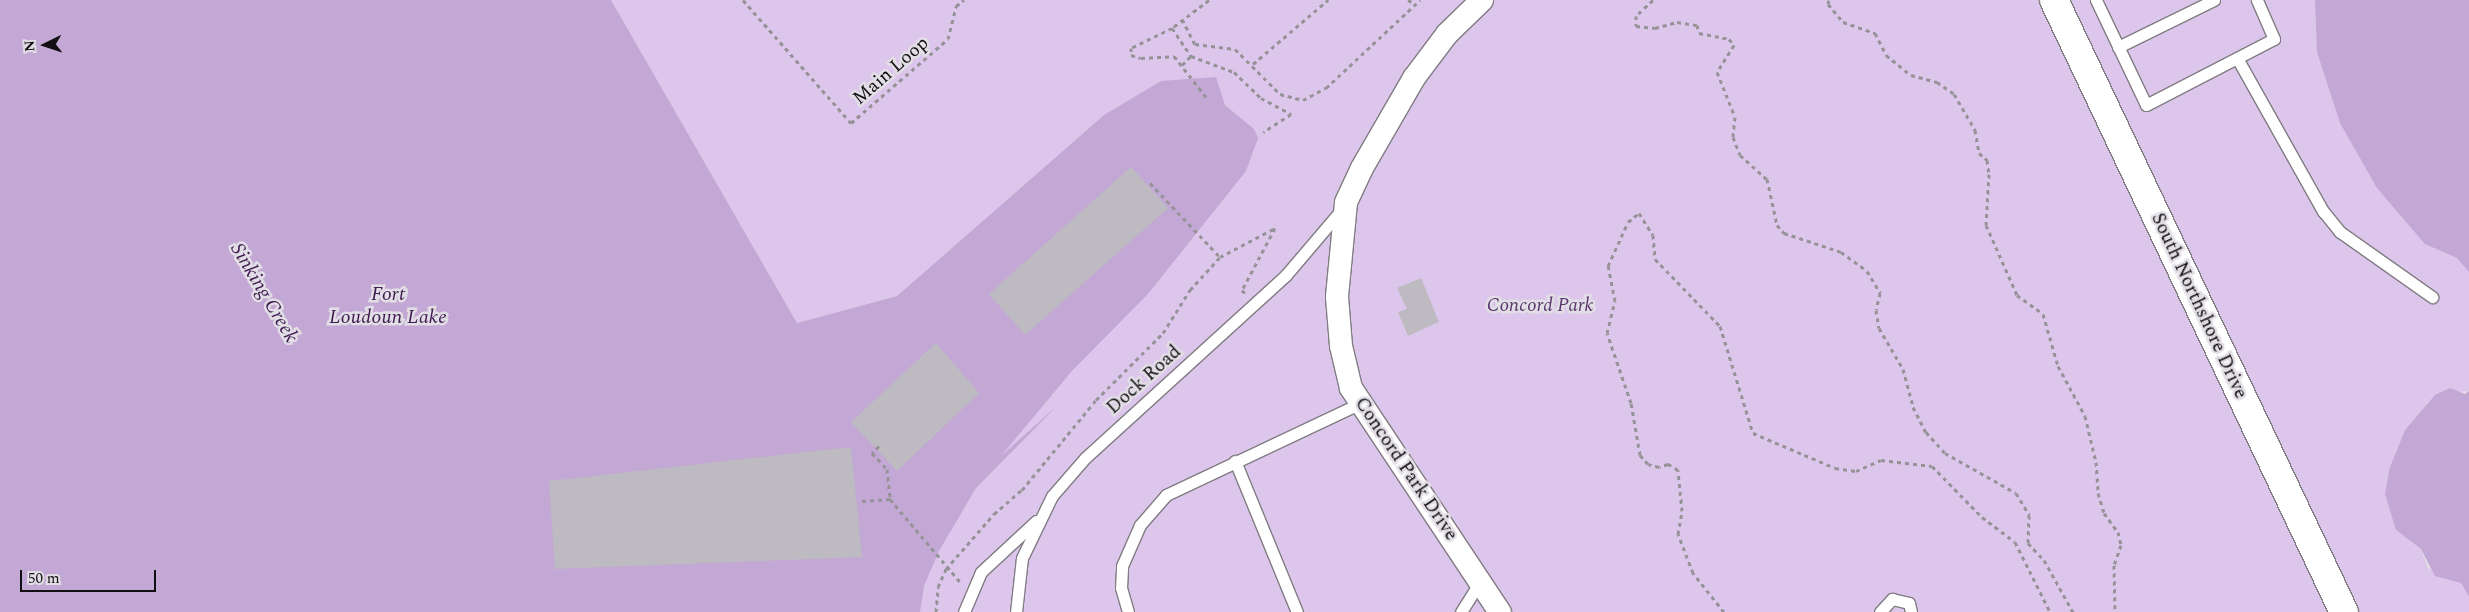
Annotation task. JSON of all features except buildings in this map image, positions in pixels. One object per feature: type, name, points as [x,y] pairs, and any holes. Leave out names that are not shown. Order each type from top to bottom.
[{"type":"main road","name":"South Northshore Drive","points":[[2054,0],[2344,612]]},
{"type":"street","name":"Concord Park Drive","points":[[1482,0],[1447,34],[1414,78],[1388,119],[1346,203],[1337,297],[1341,346],[1351,388],[1500,612]]},
{"type":"lane","points":[[2096,0],[2146,105],[2274,38],[2258,0]]},
{"type":"lane","points":[[2118,47],[2214,0]]},
{"type":"lane","points":[[2237,58],[2323,211],[2340,232],[2432,297]]},
{"type":"lane","name":"Dock Road","points":[[1016,612],[1022,558],[1038,519],[1085,458],[1286,275],[1346,203]]},
{"type":"lane","points":[[1128,612],[1120,588],[1122,566],[1140,525],[1166,495],[1361,403]]},
{"type":"lane","points":[[1235,461],[1297,612]]},
{"type":"lane","points":[[964,612],[970,592],[981,572],[1038,519]]},
{"type":"lane","points":[[1461,612],[1480,581]]},
{"type":"lane","points":[[1880,612],[1892,599],[1909,603],[1911,612]]},
{"type":"path","name":"Main Loop","points":[[743,0],[851,123],[948,39],[956,6],[964,0]]},
{"type":"path","points":[[1206,97],[1182,65],[1170,54],[1141,58],[1131,55],[1131,48],[1172,28],[1209,0]]},
{"type":"path","points":[[1253,64],[1328,0]]},
{"type":"path","points":[[1408,0],[1415,2]]},
{"type":"path","points":[[1182,20],[1195,44],[1235,49],[1253,64],[1280,94],[1298,100],[1309,99],[1326,88],[1415,2],[1420,0]]},
{"type":"path","points":[[1653,0],[1636,16],[1636,26],[1655,28],[1677,22],[1697,24],[1699,33],[1729,39],[1734,45],[1717,72],[1735,117],[1732,137],[1740,155],[1767,179],[1777,225],[1784,233],[1841,252],[1867,271],[1880,293],[1876,310],[1879,328],[1904,369],[1913,407],[1926,432],[1944,453],[2016,493],[2029,516],[2028,543],[2044,560],[2073,612]]},
{"type":"path","points":[[1829,0],[1828,4],[1842,22],[1875,33],[1886,55],[1910,75],[1937,82],[1954,94],[1975,130],[1978,154],[1986,160],[1989,174],[1986,225],[2017,295],[2043,314],[2058,366],[2086,416],[2096,462],[2098,493],[2121,545],[2114,565],[2115,612]]},
{"type":"path","points":[[1172,28],[1191,56],[1234,72],[1261,98],[1291,114],[1263,132]]},
{"type":"path","points":[[1182,65],[1191,56]]},
{"type":"path","points":[[1150,183],[1220,257]]},
{"type":"path","points":[[1724,612],[1693,573],[1678,534],[1682,511],[1678,470],[1668,464],[1658,467],[1648,464],[1640,455],[1631,402],[1607,333],[1615,301],[1608,266],[1628,222],[1639,213],[1653,235],[1656,259],[1720,326],[1753,434],[1834,468],[1856,471],[1881,460],[1932,466],[1982,518],[2015,542],[2050,612]]},
{"type":"path","points":[[936,612],[938,587],[946,570],[994,514],[1022,490],[1096,400],[1163,333],[1190,290],[1220,257],[1275,228],[1242,290],[1253,306]]},
{"type":"path","points":[[878,446],[872,453],[887,469],[890,498],[946,570],[970,592]]},
{"type":"path","points":[[862,501],[890,498]]},
{"type":"green space","name":"Concord Park","points":[[611,0],[2353,0],[2469,253],[2469,391],[2435,395],[2405,430],[2390,467],[2396,530],[2421,549],[2428,568],[2461,583],[2469,597],[2469,612],[899,612],[899,587],[1011,442],[1072,371],[1148,294],[1254,129],[1225,105],[1221,94],[1104,115],[897,296],[797,323]]},
{"type":"water","name":"Fort Loudoun Lake","points":[[0,0],[611,0],[797,323],[897,296],[1104,115],[1161,81],[1216,77],[1225,105],[1254,129],[1258,138],[1246,171],[1148,294],[1072,371],[1001,456],[1057,406],[976,488],[939,551],[924,586],[920,612],[0,612]]},
{"type":"water","points":[[2315,0],[2469,0],[2469,272],[2457,258],[2425,244],[2377,188],[2340,123],[2317,52]]},
{"type":"water","points":[[2450,388],[2465,394],[2469,391],[2469,597],[2461,583],[2435,576],[2421,549],[2396,530],[2385,494],[2390,467],[2405,430],[2435,395]]},
{"type":"water label","name":"Sinking Creek","points":[[264,293]]}]
